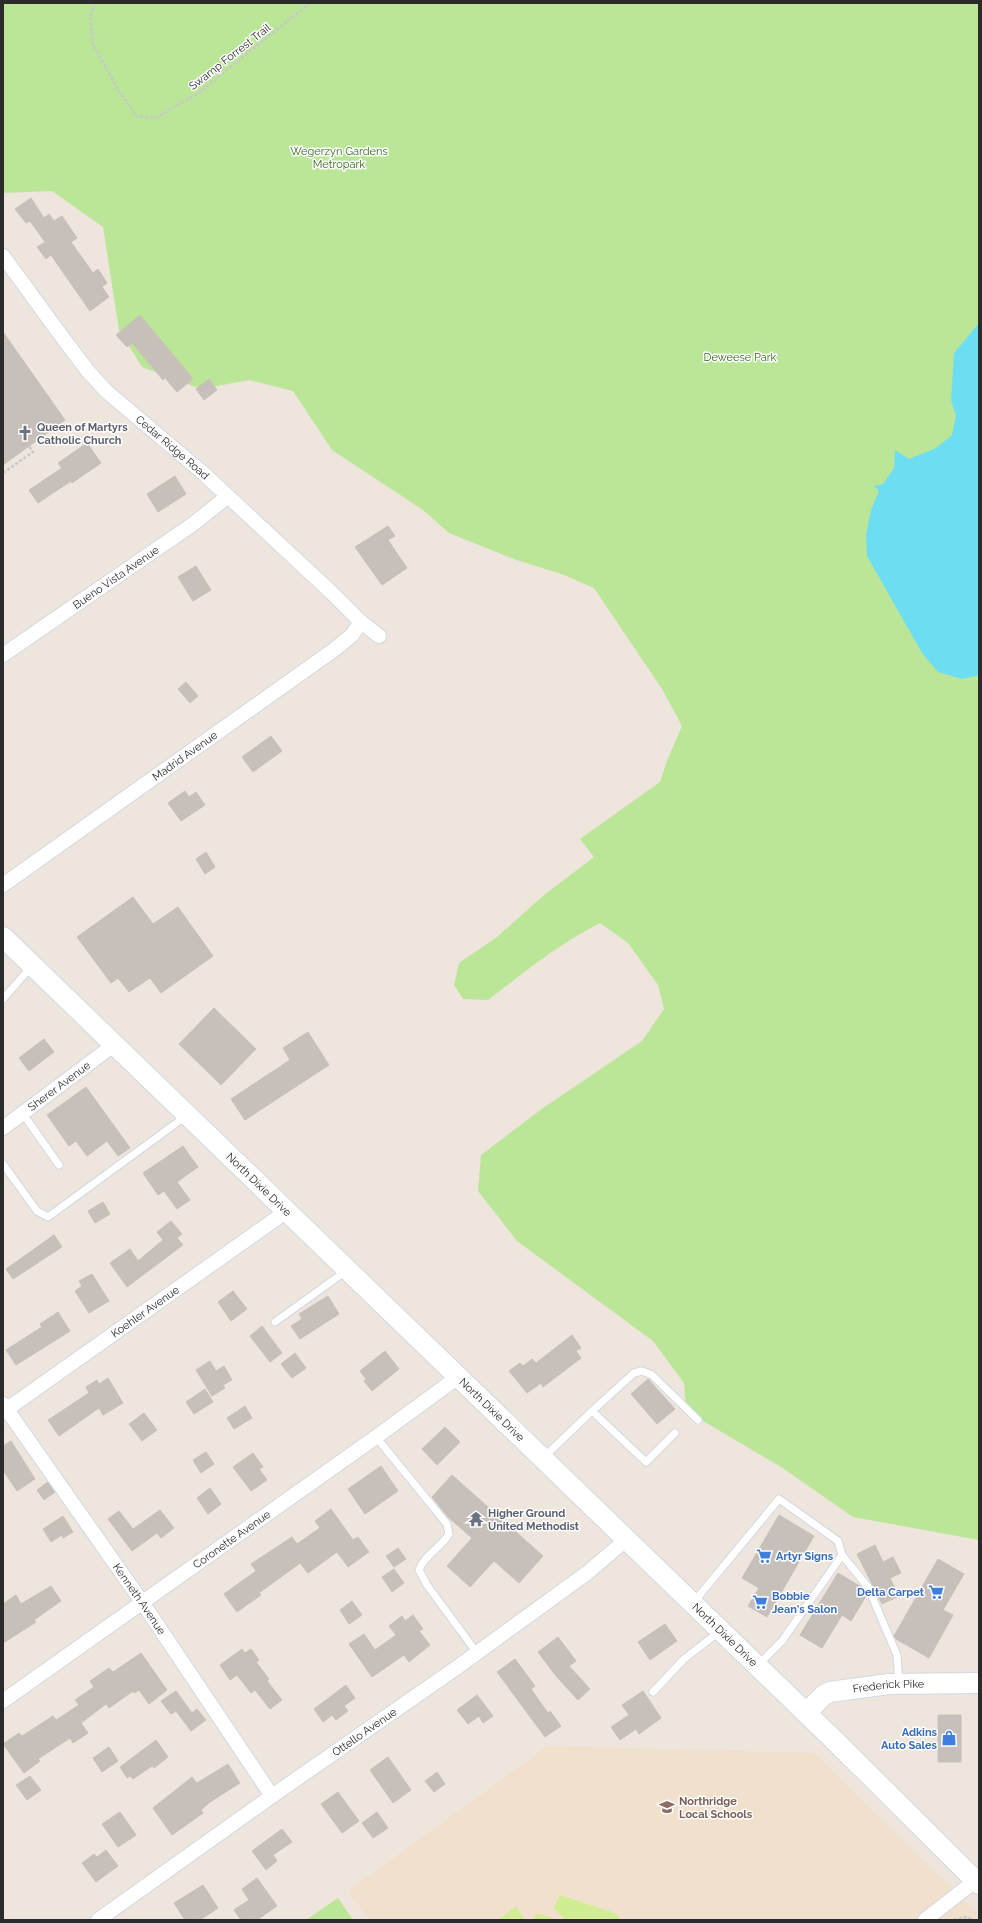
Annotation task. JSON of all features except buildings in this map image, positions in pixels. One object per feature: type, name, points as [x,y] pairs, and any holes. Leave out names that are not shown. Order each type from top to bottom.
[{"type":"main road","name":"North Dixie Drive","points":[[3,937],[721,1630],[977,1882]]},
{"type":"main road","name":"Frederick Pike","points":[[806,1713],[824,1695],[830,1692],[860,1687],[899,1684],[979,1683]]},
{"type":"street","name":"Cedar Ridge Road","points":[[3,256],[57,330],[106,391],[203,474],[332,593],[361,622],[379,636]]},
{"type":"street","name":"Bueno Vista Avenue","points":[[3,655],[193,524],[227,497]]},
{"type":"street","name":"Madrid Avenue","points":[[3,885],[335,649],[352,635],[361,622]]},
{"type":"street","name":"Sherer Avenue","points":[[3,1128],[115,1044]]},
{"type":"street","name":"Koehler Avenue","points":[[4,1408],[287,1211]]},
{"type":"street","name":"Coronette Avenue","points":[[3,1700],[376,1437],[458,1377]]},
{"type":"street","name":"Kenneth Avenue","points":[[4,1408],[142,1602],[272,1796]]},
{"type":"street","name":"Ottello Avenue","points":[[98,1920],[477,1653],[587,1573],[627,1539]]},
{"type":"street","points":[[925,1920],[977,1882]]},
{"type":"lane","points":[[3,999],[33,965]]},
{"type":"lane","points":[[23,1114],[59,1165]]},
{"type":"lane","points":[[3,1164],[37,1211],[48,1217],[188,1115]]},
{"type":"lane","points":[[275,1322],[348,1270]]},
{"type":"lane","points":[[543,1458],[634,1373],[642,1372],[652,1375],[698,1420]]},
{"type":"lane","points":[[592,1411],[646,1462],[675,1433]]},
{"type":"lane","points":[[376,1437],[447,1524],[449,1534],[444,1542],[422,1562],[420,1570],[427,1585],[477,1653]]},
{"type":"lane","points":[[693,1603],[779,1499],[838,1541],[842,1555],[868,1587],[897,1655],[899,1684]]},
{"type":"lane","points":[[757,1666],[782,1641],[842,1555]]},
{"type":"lane","points":[[653,1692],[684,1659],[721,1630]]},
{"type":"path","name":"Swamp Forrest Trail","points":[[94,3],[90,17],[93,44],[117,88],[136,116],[155,118],[197,94],[310,3]]},
{"type":"path","points":[[3,473],[33,452],[29,446]]},
{"type":"path","points":[[954,1920],[967,1917],[973,1920]]},
{"type":"shaded area","name":"Northridge Local Schools","points":[[548,1746],[815,1753],[979,1915],[979,1920],[369,1920],[348,1891]]},
{"type":"green space","name":"Deweese Park","points":[[3,3],[979,3],[979,1540],[853,1517],[781,1467],[686,1411],[684,1383],[653,1341],[517,1241],[478,1191],[481,1155],[543,1108],[642,1041],[664,1009],[658,985],[628,943],[600,923],[584,931],[556,949],[488,1000],[463,999],[454,985],[459,963],[497,937],[544,895],[594,857],[580,839],[660,782],[666,763],[682,726],[662,689],[594,588],[564,575],[514,559],[449,533],[423,510],[332,450],[293,391],[249,380],[201,389],[142,367],[119,330],[103,227],[52,191],[3,193]]},
{"type":"green space","points":[[560,1895],[615,1913],[620,1920],[565,1920],[554,1908]]},
{"type":"green space","points":[[338,1898],[353,1920],[306,1920]]},
{"type":"green space","points":[[516,1906],[525,1920],[498,1920]]},
{"type":"green space","points":[[536,1914],[551,1917],[551,1920],[533,1920]]},
{"type":"water","points":[[979,323],[979,675],[962,679],[938,672],[922,653],[867,556],[866,535],[871,510],[879,491],[874,486],[883,484],[894,468],[895,450],[909,459],[936,448],[952,435],[956,416],[951,400],[954,353]]},
{"type":"place","name":"Queen of Martyrs Catholic Church","points":[[25,433]]},
{"type":"place","name":"Higher Ground United Methodist","points":[[476,1519]]},
{"type":"place","name":"Artyr Signs","points":[[764,1556]]},
{"type":"place","name":"Delta Carpet","points":[[936,1592]]},
{"type":"place","name":"Bobbie Jean's Salon","points":[[760,1602]]},
{"type":"place","name":"Adkins Auto Sales","points":[[949,1738]]},
{"type":"place","name":"Northridge Local Schools","points":[[667,1807]]},
{"type":"park label","name":"Wegerzyn Gardens Metropark","points":[[339,157]]}]
